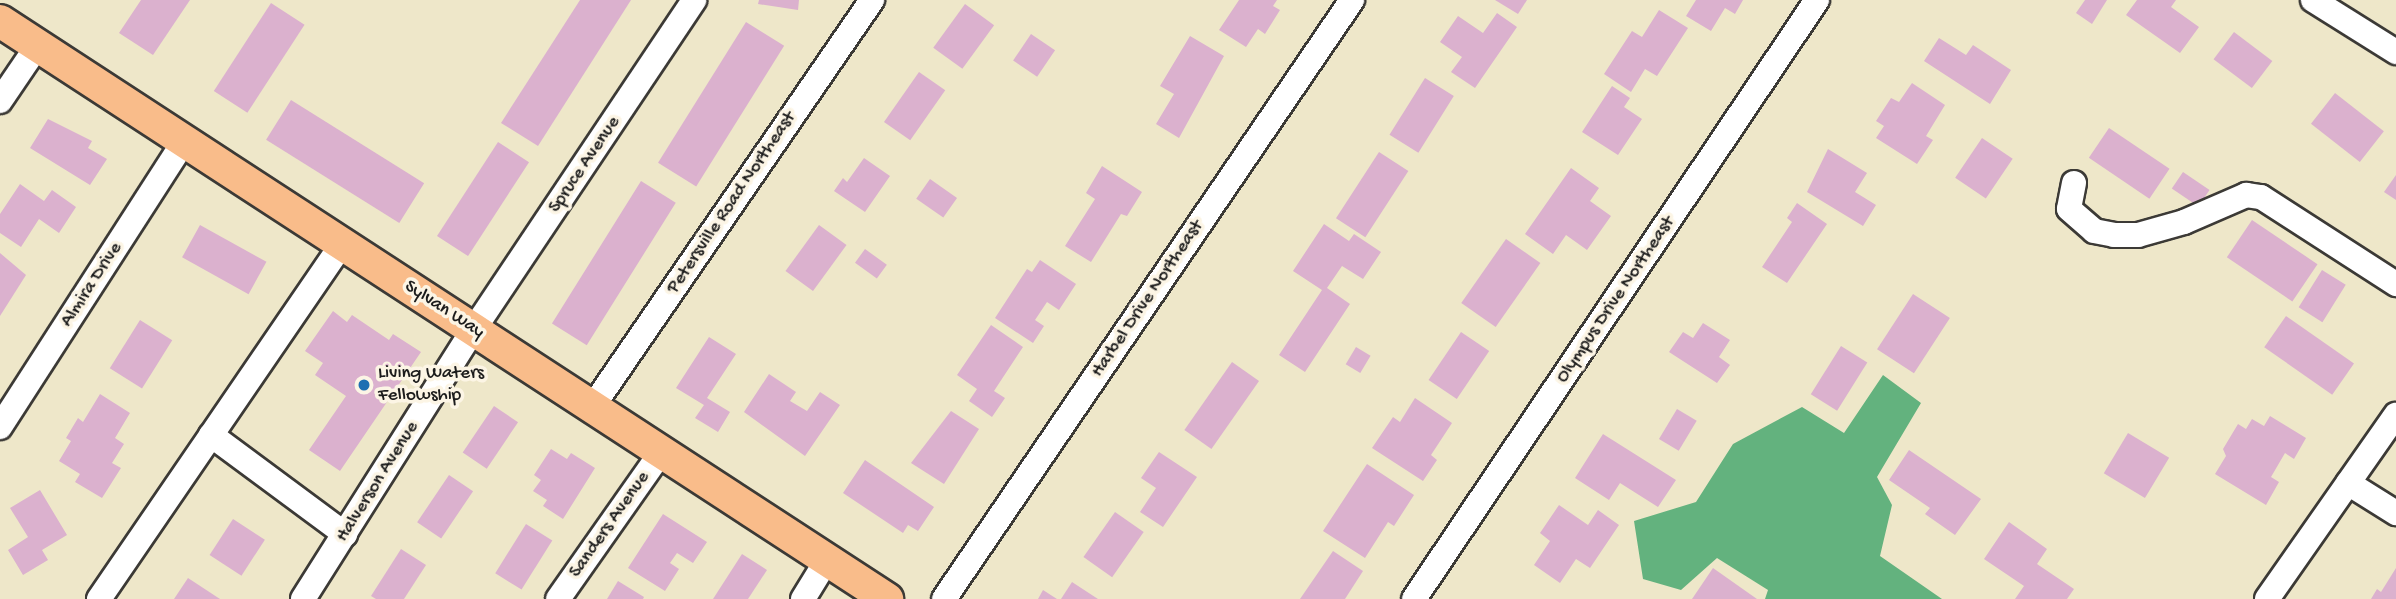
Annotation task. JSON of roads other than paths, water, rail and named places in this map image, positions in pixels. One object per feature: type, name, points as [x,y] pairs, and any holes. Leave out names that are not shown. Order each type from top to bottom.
[{"type":"main road","name":"Sylvan Way","points":[[0,20],[887,599]]},
{"type":"street","name":"Spruce Avenue","points":[[474,329],[694,0]]},
{"type":"street","name":"Petersville Road Northeast","points":[[593,406],[872,0]]},
{"type":"street","name":"Harbel Drive Northeast","points":[[944,599],[1352,0]]},
{"type":"street","name":"Olympus Drive Northeast","points":[[1418,598],[1817,0]]},
{"type":"street","points":[[2313,0],[2396,52]]},
{"type":"street","points":[[0,101],[38,46]]},
{"type":"street","name":"Almira Drive","points":[[0,427],[184,142]]},
{"type":"street","points":[[2074,183],[2069,209],[2094,231],[2114,235],[2138,235],[2184,222],[2246,195],[2261,197],[2396,284]]},
{"type":"street","points":[[99,599],[342,244]]},
{"type":"street","name":"Halverson Avenue","points":[[303,599],[474,329]]},
{"type":"street","points":[[2267,599],[2396,415]]},
{"type":"street","points":[[211,435],[345,534]]},
{"type":"street","name":"Sanders Avenue","points":[[558,599],[662,451]]},
{"type":"street","points":[[2348,483],[2396,513]]},
{"type":"street","points":[[803,599],[827,561]]},
{"type":"place","name":"Living Waters Fellowship","points":[[364,385]]}]
